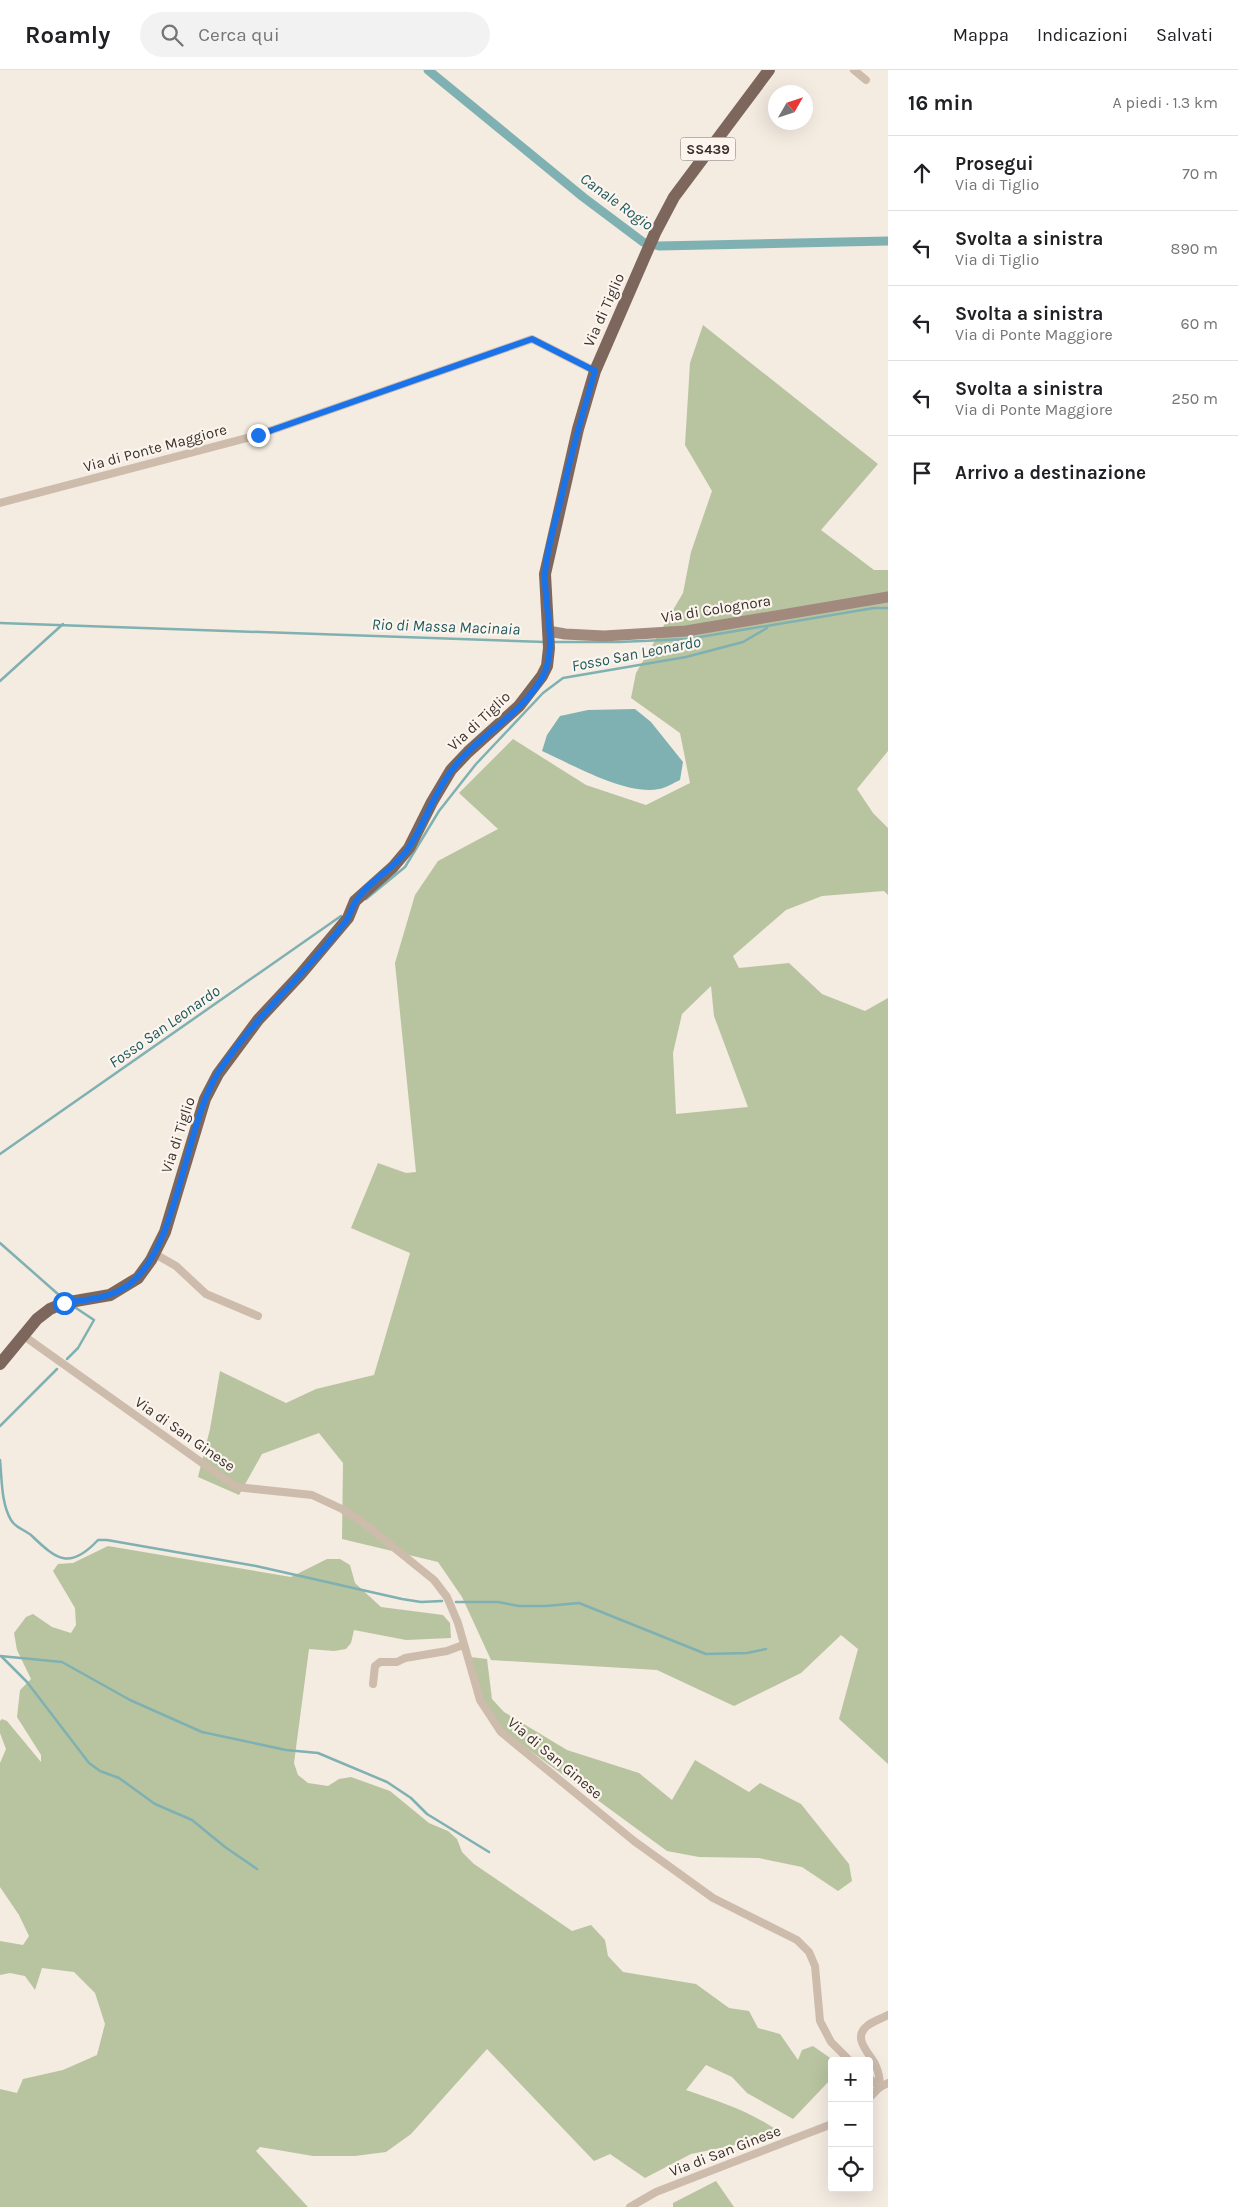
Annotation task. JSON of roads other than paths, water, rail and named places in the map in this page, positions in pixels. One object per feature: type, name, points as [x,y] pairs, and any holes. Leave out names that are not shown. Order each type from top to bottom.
[{"type":"main road","name":"Via di Tiglio","points":[[0,1364],[37,1319],[50,1309],[64,1303],[110,1296],[138,1278],[155,1254],[165,1232],[206,1099],[218,1074],[258,1020],[300,975],[348,918],[355,901],[393,867],[409,848],[432,802],[451,770],[532,692],[547,666],[549,638],[545,574],[578,429],[595,371],[655,233],[674,197],[769,70]]},
{"type":"street","points":[[854,70],[866,80]]},
{"type":"street","name":"Via di Ponte Maggiore","points":[[0,504],[258,435],[532,339],[595,371]]},
{"type":"street","name":"Via di Colognora","points":[[549,638],[565,634],[604,636],[686,631],[888,598]]},
{"type":"street","points":[[155,1254],[176,1266],[206,1294],[258,1316]]},
{"type":"street","name":"Via di San Ginese","points":[[24,1336],[236,1487],[312,1495],[342,1508],[429,1576],[441,1588],[452,1608],[480,1700],[501,1732],[634,1841],[713,1898],[783,1931],[797,1940],[808,1952],[815,1966],[820,2021],[831,2042],[846,2057]]},
{"type":"street","points":[[373,1684],[375,1666],[380,1662],[396,1662],[405,1658],[447,1651],[463,1645]]},
{"type":"street","points":[[880,2087],[880,2076],[875,2064],[863,2048],[861,2036],[865,2027],[888,2015]]},
{"type":"street","points":[[873,2081],[880,2087]]},
{"type":"street","points":[[873,2094],[880,2087],[888,2083]]},
{"type":"street","name":"Via di San Ginese","points":[[630,2207],[656,2192],[828,2126]]},
{"type":"water","points":[[635,709],[651,722],[683,762],[680,780],[667,787],[646,790],[631,788],[599,778],[542,751],[547,735],[560,716],[588,710]]},
{"type":"waterway","name":"Canale Rogio","points":[[428,70],[583,197],[643,242],[659,246],[888,241]]},
{"type":"waterway","name":"Rio di Massa Macinaia","points":[[553,642],[688,639],[874,608],[888,608]]},
{"type":"waterway","name":"Rio di Massa Macinaia","points":[[0,623],[545,642]]},
{"type":"waterway","points":[[0,681],[63,624]]},
{"type":"waterway","name":"Fosso San Leonardo","points":[[366,899],[405,867],[439,811],[476,764],[543,693],[563,678],[686,657],[743,642],[767,628]]},
{"type":"waterway","name":"Fosso San Leonardo","points":[[0,1154],[341,916]]},
{"type":"waterway","points":[[0,1243],[59,1295]]},
{"type":"waterway","points":[[67,1359],[78,1348],[94,1320],[73,1306]]},
{"type":"waterway","points":[[0,1426],[57,1369]]},
{"type":"waterway","points":[[0,1460],[5,1506],[11,1520],[56,1556],[71,1558],[79,1555],[98,1540],[107,1540],[256,1566],[402,1599],[421,1602],[442,1601]]},
{"type":"waterway","points":[[456,1602],[498,1602],[519,1606],[579,1603],[706,1654],[747,1653],[766,1649]]},
{"type":"waterway","points":[[0,1656],[62,1662],[130,1700],[202,1732],[286,1750],[318,1753],[387,1782],[411,1798],[427,1814],[489,1852]]},
{"type":"waterway","points":[[2,1657],[27,1682],[89,1763],[100,1771],[119,1778],[155,1804],[192,1820],[225,1847],[257,1869]]}]
